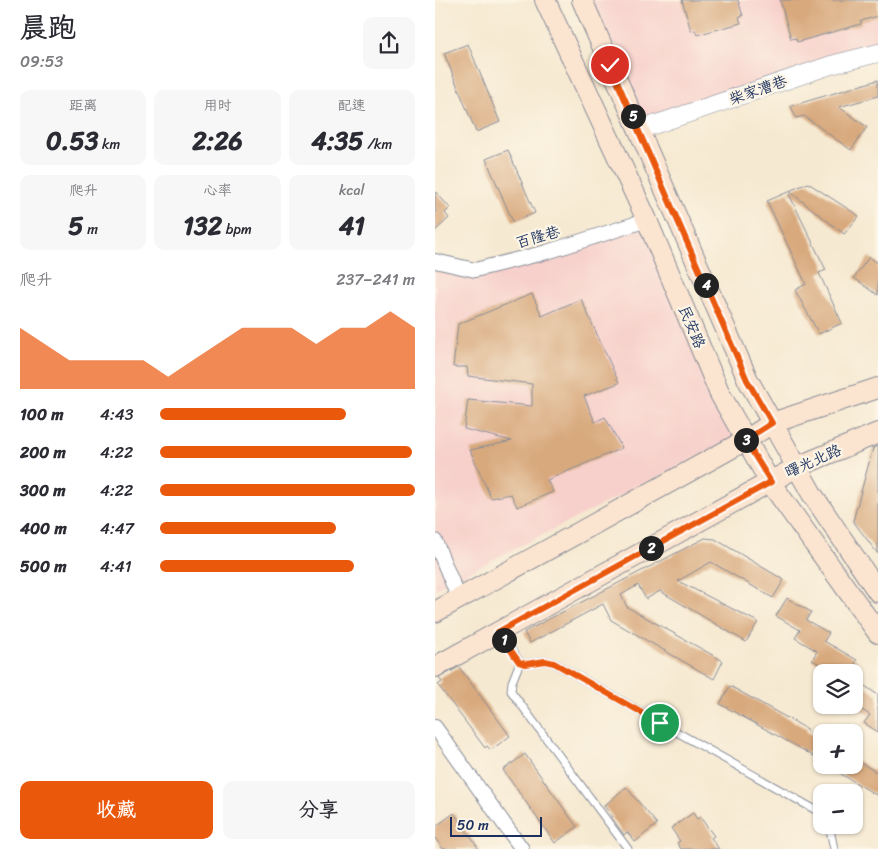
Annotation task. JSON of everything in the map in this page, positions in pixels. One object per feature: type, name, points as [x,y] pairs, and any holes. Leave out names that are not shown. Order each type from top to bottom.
[{"type":"main road","name":"民安路","points":[[545,0],[647,220],[720,394],[771,482],[878,633]]},
{"type":"main road","name":"民安路","points":[[582,0],[747,380],[812,494],[878,592]]},
{"type":"main road","points":[[435,612],[745,440],[772,423],[878,388]]},
{"type":"main road","name":"曙光北路","points":[[435,667],[797,467],[878,433]]},
{"type":"street","name":"柴家漕巷","points":[[639,130],[831,65],[878,53]]},
{"type":"street","name":"百隆巷","points":[[435,261],[475,270],[547,252],[647,220]]},
{"type":"street","points":[[435,541],[459,599]]},
{"type":"street","points":[[435,727],[522,849]]},
{"type":"lane","points":[[498,632],[519,662],[526,664],[545,661],[554,663],[813,809]]},
{"type":"lane","points":[[519,662],[511,691],[628,849]]},
{"type":"lane","points":[[831,834],[834,849]]},
{"type":"shaded area","points":[[588,0],[878,0],[878,45],[641,124]]},
{"type":"shaded area","points":[[644,227],[737,437],[435,589],[435,264],[475,276]]},
{"type":"building","points":[[682,0],[738,0],[743,16],[739,18],[741,23],[697,35],[695,30],[691,31]]},
{"type":"building","points":[[780,0],[878,0],[878,16],[861,21],[861,24],[797,42],[796,38],[791,39]]},
{"type":"building","points":[[468,44],[500,122],[476,132],[444,53]]},
{"type":"building","points":[[878,80],[878,96],[839,107],[867,127],[851,150],[804,116],[796,118],[791,106]]},
{"type":"building","points":[[508,150],[535,213],[513,222],[486,159]]},
{"type":"building","points":[[808,183],[859,216],[844,234],[789,191]]},
{"type":"building","points":[[435,191],[450,208],[445,213],[449,218],[435,231]]},
{"type":"building","points":[[788,192],[826,270],[819,273],[842,323],[819,334],[795,290],[806,284],[767,201]]},
{"type":"building","points":[[869,257],[878,263],[878,295],[854,278]]},
{"type":"building","points":[[532,294],[542,316],[581,299],[619,383],[584,396],[595,422],[605,417],[622,448],[547,480],[553,492],[517,507],[511,494],[491,498],[470,450],[512,441],[464,429],[468,400],[532,406],[532,384],[468,376],[467,367],[453,367],[458,324]]},
{"type":"building","points":[[878,446],[878,554],[853,521],[873,448]]},
{"type":"building","points":[[705,538],[715,539],[784,580],[773,598],[711,562],[678,581],[758,622],[746,642],[660,591],[646,599],[638,585],[621,595],[627,607],[723,661],[714,679],[611,620],[603,604],[530,643],[524,632]]},
{"type":"building","points":[[787,598],[811,612],[806,620],[829,633],[824,641],[857,660],[855,664],[819,664],[812,660],[817,651],[795,638],[800,630],[776,616]]},
{"type":"building","points":[[459,667],[510,736],[491,750],[487,746],[485,748],[438,685],[442,682],[439,678]]},
{"type":"building","points":[[863,685],[878,695],[878,732],[864,723],[870,715],[863,711]]},
{"type":"building","points":[[730,686],[807,729],[806,731],[813,735],[813,756],[720,704]]},
{"type":"building","points":[[525,754],[577,827],[555,843],[503,770]]},
{"type":"building","points":[[863,764],[878,773],[878,796],[863,787],[863,784],[858,784],[841,774],[863,774]]},
{"type":"building","points":[[626,787],[657,824],[635,842],[627,832],[624,835],[604,806]]},
{"type":"building","points":[[454,813],[479,849],[443,849],[435,838],[435,827]]},
{"type":"building","points":[[693,813],[697,819],[700,817],[714,836],[711,838],[719,849],[681,849],[677,843],[680,841],[671,828]]},
{"type":"route","points":[[610,65],[747,380],[772,423],[745,440],[771,482],[498,632],[519,662],[526,664],[538,661],[554,663],[660,723]]}]
